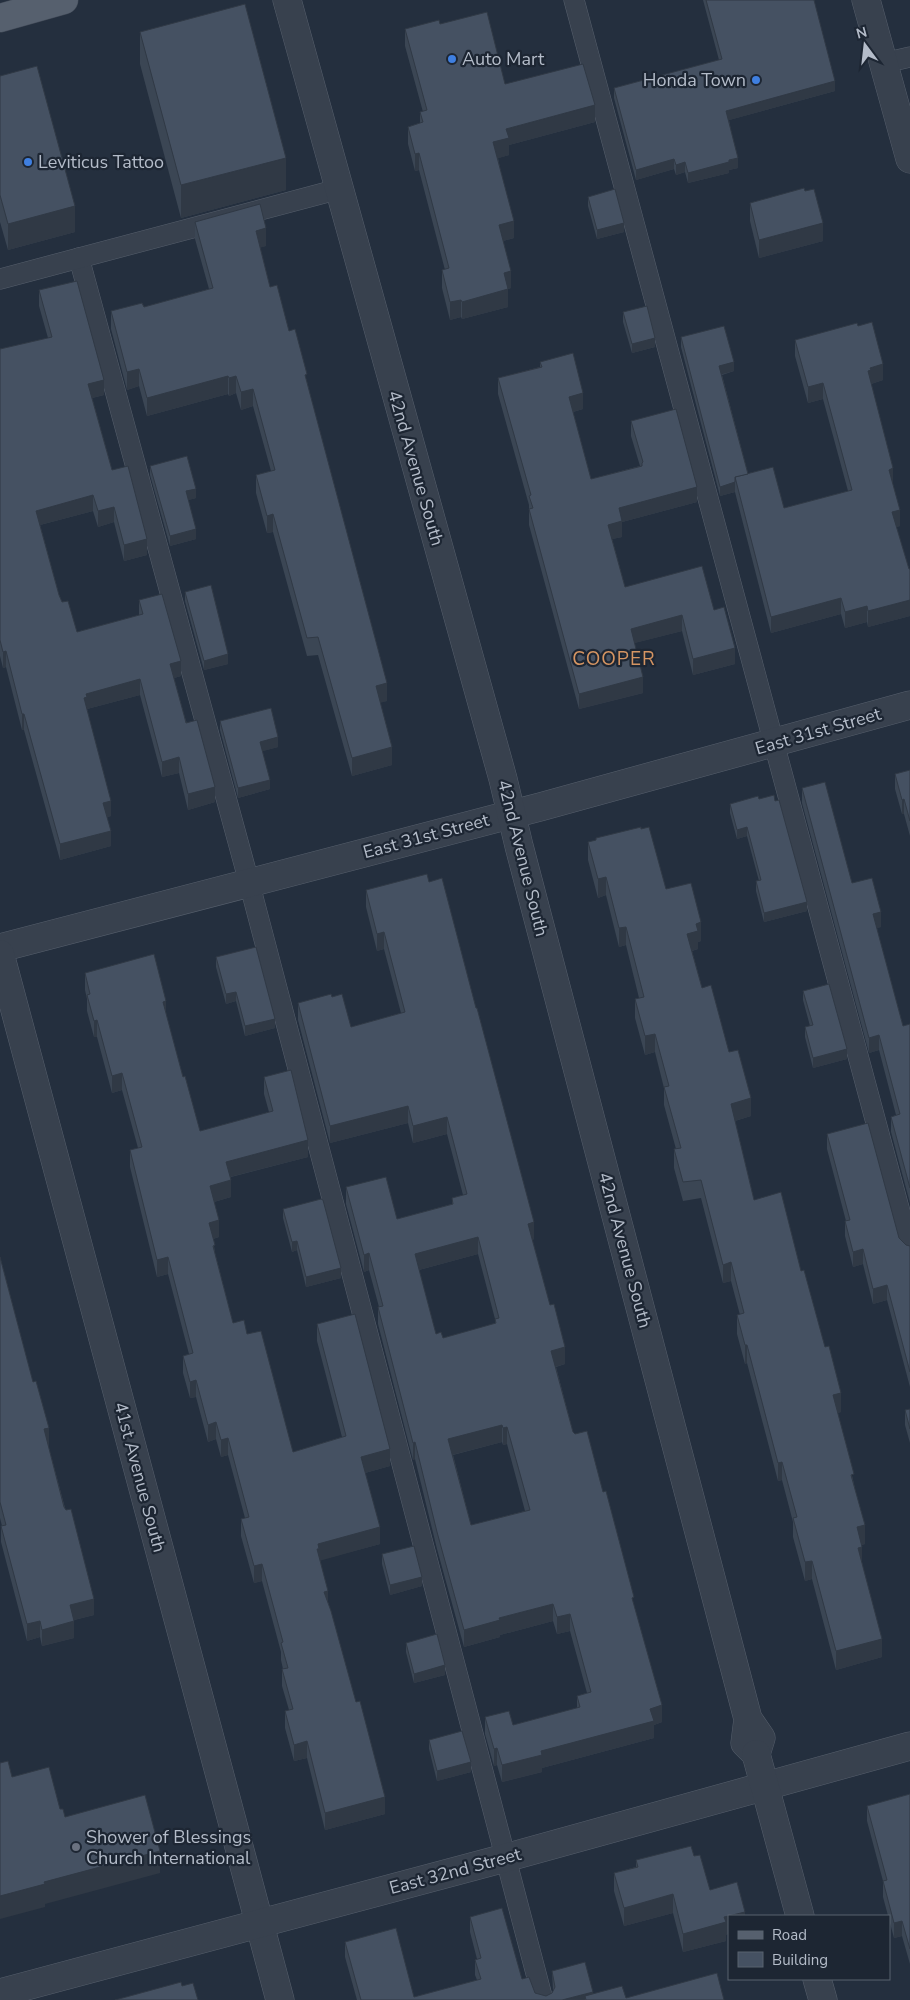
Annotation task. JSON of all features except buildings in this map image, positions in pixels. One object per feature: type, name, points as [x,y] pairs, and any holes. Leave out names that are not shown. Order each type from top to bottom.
[{"type":"main road","points":[[10,10],[64,0]]},
{"type":"street","name":"42nd Avenue South","points":[[287,0],[503,779],[748,1719],[745,1743],[756,1754],[800,1915]]},
{"type":"street","points":[[866,0],[910,159]]},
{"type":"street","name":"East 31st Street","points":[[0,948],[511,814],[910,705]]},
{"type":"street","name":"41st Avenue South","points":[[0,954],[261,1923],[280,2000]]},
{"type":"street","name":"East 32nd Street","points":[[0,1993],[505,1858],[910,1746]]},
{"type":"street","points":[[817,1980],[823,2000]]},
{"type":"lane","points":[[574,0],[910,1249]]},
{"type":"lane","points":[[884,63],[910,57]]},
{"type":"lane","points":[[0,279],[339,189]]},
{"type":"lane","points":[[79,258],[249,882],[543,2000]]},
{"type":"place","name":"Auto Mart","points":[[452,59]]},
{"type":"place","name":"Honda Town","points":[[756,80]]},
{"type":"place","name":"Leviticus Tattoo","points":[[28,162]]},
{"type":"place","name":"Shower of Blessings Church International","points":[[76,1847]]},
{"type":"district","name":"COOPER","points":[[614,658]]}]
